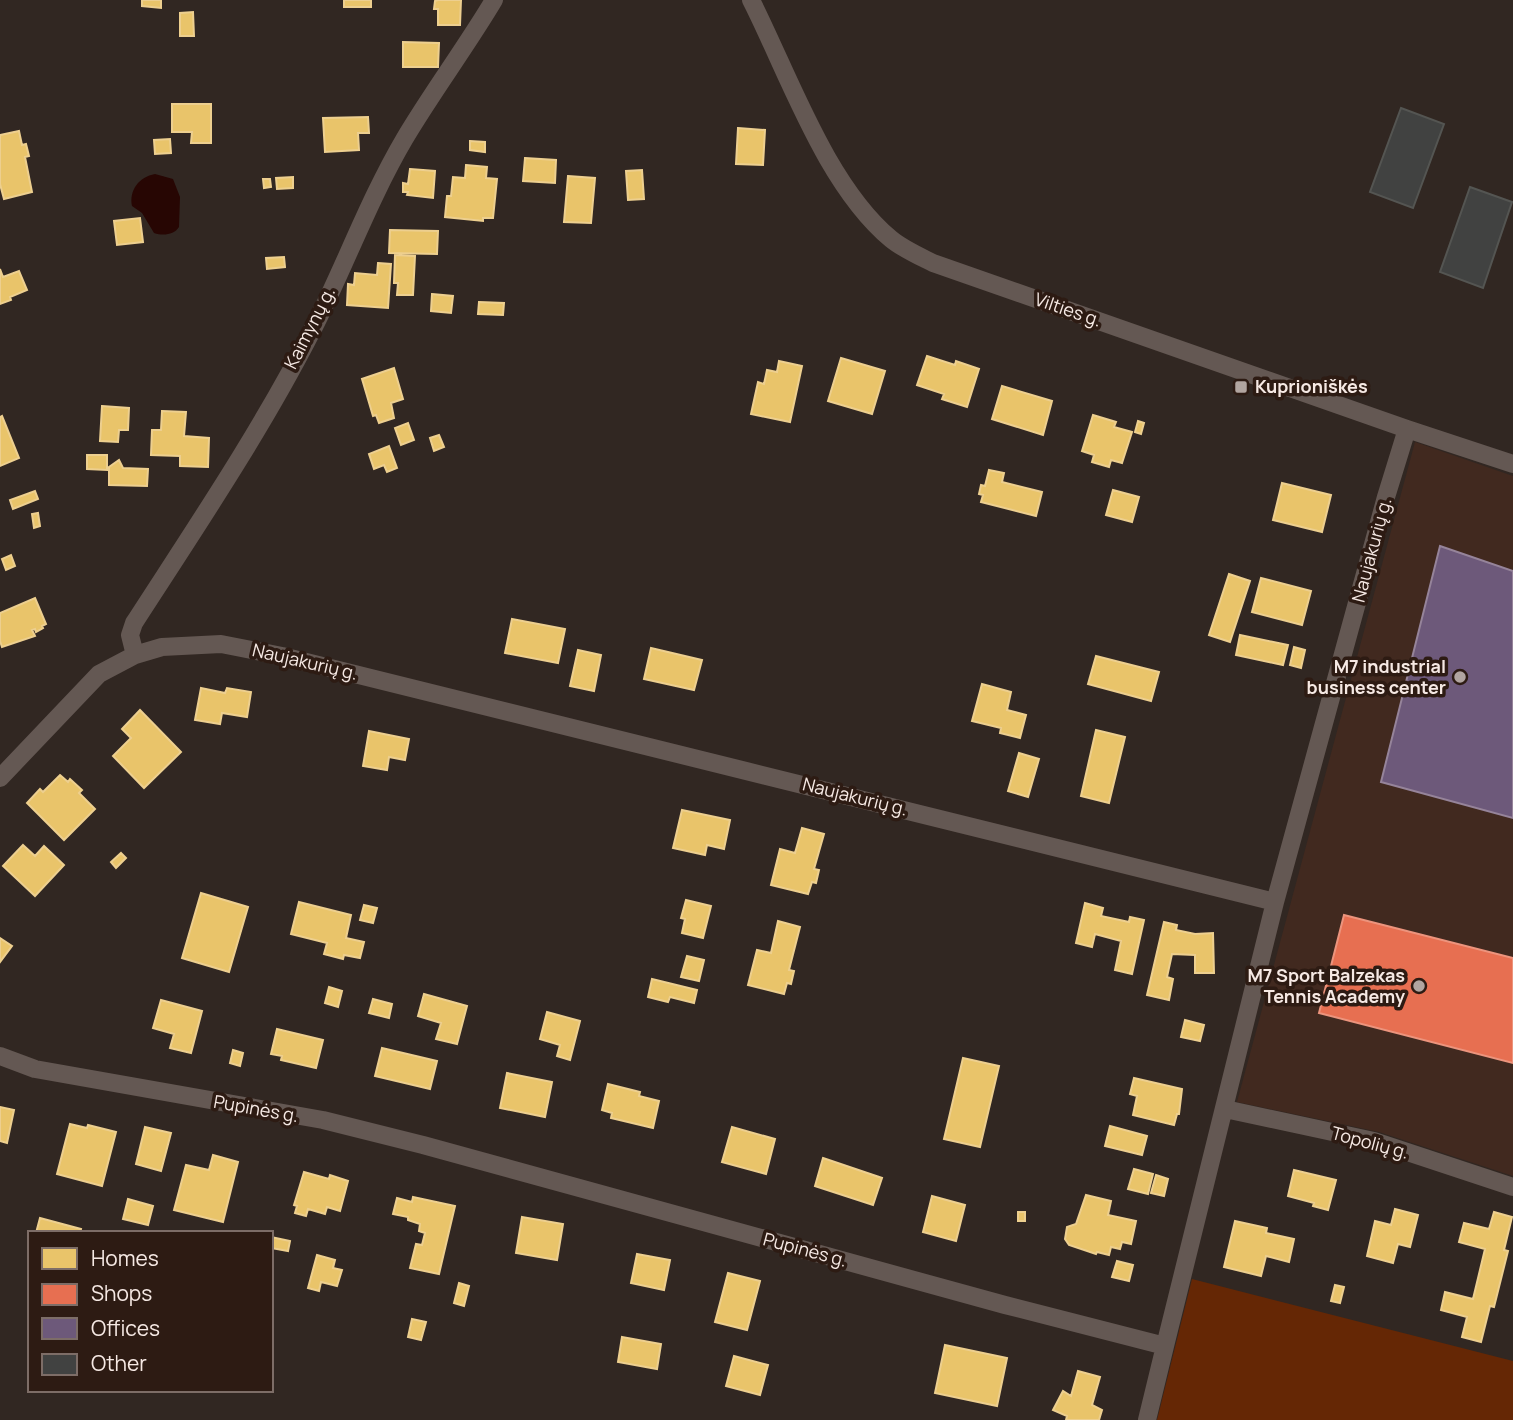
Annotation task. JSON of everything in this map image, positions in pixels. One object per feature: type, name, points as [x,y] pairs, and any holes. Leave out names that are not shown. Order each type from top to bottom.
[{"type":"street","name":"Kaimynų g.","points":[[135,655],[130,635],[134,623],[268,409],[313,328],[357,229],[405,138],[465,49],[494,0]]},
{"type":"street","name":"Vilties g.","points":[[751,0],[836,171],[858,204],[893,240],[933,263],[1513,464]]},
{"type":"street","name":"Naujakurių g.","points":[[0,778],[99,674],[135,655],[162,648],[221,644],[282,656],[1275,902],[1407,429]]},
{"type":"street","points":[[1147,1420],[1275,902]]},
{"type":"street","name":"Pupinės g.","points":[[0,1056],[35,1069],[323,1120],[423,1145],[994,1303],[1165,1346]]},
{"type":"street","name":"Topolių g.","points":[[1225,1109],[1374,1141],[1513,1187]]},
{"type":"shaded area","points":[[155,174],[173,179],[180,197],[179,227],[168,234],[154,233],[142,213],[132,206],[131,200],[136,185]]},
{"type":"shaded area","points":[[1415,442],[1513,476],[1513,1176],[1379,1132],[1237,1102]]},
{"type":"shaded area","points":[[1192,1279],[1513,1361],[1513,1420],[1157,1420]]},
{"type":"building: Homes","points":[[142,0],[161,0],[161,8],[142,6]]},
{"type":"building: Homes","points":[[344,0],[371,0],[371,7],[344,7]]},
{"type":"building: Homes","points":[[461,0],[460,25],[438,25],[438,9],[434,9],[435,1]]},
{"type":"building: Homes","points":[[193,12],[194,36],[180,36],[180,13]]},
{"type":"building: Homes","points":[[403,42],[439,43],[438,67],[403,67]]},
{"type":"building: Homes","points":[[172,104],[211,104],[211,143],[191,143],[192,132],[172,132]]},
{"type":"building: Homes","points":[[368,117],[369,133],[358,133],[359,150],[325,152],[323,118]]},
{"type":"building: Homes","points":[[738,128],[765,130],[763,165],[736,164]]},
{"type":"building: Homes","points":[[19,131],[22,145],[26,144],[29,156],[25,157],[32,192],[4,199],[0,184],[0,135]]},
{"type":"building: Homes","points":[[170,139],[171,153],[155,154],[154,140]]},
{"type":"building: Homes","points":[[470,141],[485,142],[485,152],[470,150]]},
{"type":"building: Homes","points":[[525,158],[556,160],[555,183],[523,181]]},
{"type":"building: Homes","points":[[466,165],[487,167],[486,178],[497,179],[493,218],[483,218],[483,221],[445,217],[447,196],[451,196],[453,177],[465,178]]},
{"type":"building: Homes","points":[[410,169],[435,171],[433,198],[407,195],[408,192],[403,192],[403,183],[408,184]]},
{"type":"building: Homes","points":[[642,170],[644,199],[628,200],[626,171]]},
{"type":"building: Homes","points":[[568,176],[595,178],[591,223],[564,222]]},
{"type":"building: Homes","points":[[293,177],[293,188],[277,189],[276,178]]},
{"type":"building: Homes","points":[[263,179],[270,179],[271,187],[264,188]]},
{"type":"building: Homes","points":[[140,218],[143,242],[117,245],[114,221]]},
{"type":"building: Homes","points":[[390,230],[438,231],[437,254],[389,253]]},
{"type":"building: Homes","points":[[395,255],[415,256],[413,295],[397,295],[398,283],[394,283]]},
{"type":"building: Homes","points":[[284,257],[285,267],[267,269],[266,258]]},
{"type":"building: Homes","points":[[378,263],[391,264],[388,308],[347,305],[348,284],[354,285],[355,273],[377,275]]},
{"type":"building: Homes","points":[[0,269],[3,277],[19,271],[27,290],[0,304]]},
{"type":"building: Homes","points":[[432,294],[453,296],[451,313],[431,311]]},
{"type":"building: Homes","points":[[479,302],[504,303],[503,315],[478,314]]},
{"type":"building: Homes","points":[[927,356],[955,365],[956,361],[979,369],[967,407],[942,399],[944,394],[917,385]]},
{"type":"building: Homes","points":[[841,358],[885,371],[872,414],[828,401]]},
{"type":"building: Homes","points":[[779,361],[802,366],[790,422],[751,414],[758,382],[764,384],[767,370],[777,372]]},
{"type":"building: Homes","points":[[394,368],[403,399],[391,403],[394,418],[379,423],[376,415],[373,416],[362,379]]},
{"type":"building: Homes","points":[[1002,386],[1052,401],[1043,435],[992,419]]},
{"type":"building: Homes","points":[[102,406],[129,408],[128,430],[119,430],[118,442],[100,441]]},
{"type":"building: Homes","points":[[162,411],[186,412],[184,436],[209,438],[208,467],[180,466],[180,456],[151,455],[152,430],[161,430]]},
{"type":"building: Homes","points":[[1093,415],[1116,422],[1114,427],[1132,432],[1122,463],[1111,460],[1109,467],[1092,462],[1094,455],[1082,451]]},
{"type":"building: Homes","points":[[2,416],[19,458],[0,466],[0,417]]},
{"type":"building: Homes","points":[[1138,421],[1144,423],[1141,434],[1135,432]]},
{"type":"building: Homes","points":[[408,423],[414,440],[401,445],[395,428]]},
{"type":"building: Homes","points":[[439,435],[444,447],[434,451],[430,438]]},
{"type":"building: Homes","points":[[389,446],[397,468],[387,472],[384,465],[374,469],[369,454]]},
{"type":"building: Homes","points":[[87,455],[107,455],[107,470],[87,469]]},
{"type":"building: Homes","points":[[119,460],[123,468],[148,469],[147,486],[109,485],[109,467]]},
{"type":"building: Homes","points":[[989,470],[1004,473],[1002,482],[1042,492],[1036,516],[981,502],[981,485],[985,486]]},
{"type":"building: Homes","points":[[1282,483],[1331,495],[1322,532],[1273,520]]},
{"type":"building: Homes","points":[[1113,490],[1139,497],[1132,522],[1106,515]]},
{"type":"building: Homes","points":[[35,491],[38,499],[13,509],[10,500]]},
{"type":"building: Homes","points":[[38,513],[40,526],[34,528],[32,514]]},
{"type":"building: Homes","points":[[11,555],[15,566],[6,570],[2,559]]},
{"type":"building: Homes","points":[[1229,574],[1250,581],[1230,642],[1209,635]]},
{"type":"building: Homes","points":[[1261,578],[1311,591],[1302,625],[1252,612]]},
{"type":"building: Homes","points":[[35,598],[46,624],[36,632],[35,629],[32,630],[35,636],[2,647],[0,613]]},
{"type":"building: Homes","points":[[512,619],[565,629],[558,663],[505,653]]},
{"type":"building: Homes","points":[[1240,635],[1288,645],[1283,665],[1236,655]]},
{"type":"building: Homes","points":[[1294,647],[1305,650],[1301,668],[1290,665]]},
{"type":"building: Homes","points":[[651,648],[702,660],[694,690],[644,679]]},
{"type":"building: Homes","points":[[578,650],[601,655],[594,691],[570,686]]},
{"type":"building: Homes","points":[[1096,656],[1159,672],[1151,701],[1088,684]]},
{"type":"building: Homes","points":[[982,684],[1011,692],[1007,710],[1026,715],[1020,738],[1000,733],[1001,728],[972,721]]},
{"type":"building: Homes","points":[[201,688],[225,693],[227,688],[251,692],[247,717],[222,713],[220,724],[195,720]]},
{"type":"building: Homes","points":[[140,710],[181,752],[144,788],[113,756],[131,738],[122,729]]},
{"type":"building: Homes","points":[[1096,730],[1125,737],[1109,803],[1081,796]]},
{"type":"building: Homes","points":[[369,731],[409,739],[405,760],[389,757],[387,770],[363,766]]},
{"type":"building: Homes","points":[[1019,753],[1039,759],[1028,797],[1008,791]]},
{"type":"building: Homes","points":[[60,775],[68,782],[70,779],[82,790],[79,793],[95,809],[64,840],[27,803],[40,789],[43,792]]},
{"type":"building: Homes","points":[[682,810],[730,820],[724,849],[707,845],[705,855],[673,848]]},
{"type":"building: Homes","points":[[802,828],[824,834],[814,869],[819,870],[816,883],[812,882],[808,894],[771,885],[780,849],[795,853]]},
{"type":"building: Homes","points":[[23,845],[35,856],[44,846],[64,865],[35,896],[3,866]]},
{"type":"building: Homes","points":[[121,853],[126,858],[116,868],[111,862]]},
{"type":"building: Homes","points":[[201,893],[248,907],[229,972],[182,958]]},
{"type":"building: Homes","points":[[686,900],[711,906],[703,938],[682,933],[685,919],[681,918]]},
{"type":"building: Homes","points":[[299,902],[351,915],[346,938],[364,942],[360,958],[344,955],[343,959],[324,954],[327,943],[291,934]]},
{"type":"building: Homes","points":[[1085,903],[1103,908],[1101,916],[1129,922],[1130,917],[1144,920],[1132,974],[1115,970],[1121,941],[1095,934],[1092,947],[1076,943]]},
{"type":"building: Homes","points":[[364,905],[377,908],[373,923],[360,920]]},
{"type":"building: Homes","points":[[778,921],[800,927],[789,970],[794,971],[791,984],[787,983],[784,994],[748,985],[757,950],[771,953]]},
{"type":"building: Homes","points":[[1164,922],[1177,925],[1176,930],[1195,934],[1213,933],[1214,973],[1195,973],[1195,955],[1172,954],[1167,977],[1173,979],[1169,1000],[1147,995]]},
{"type":"building: Homes","points":[[0,938],[12,946],[0,962]]},
{"type":"building: Homes","points":[[687,956],[704,960],[699,981],[681,977]]},
{"type":"building: Homes","points":[[652,979],[697,990],[694,1003],[670,997],[668,1002],[648,997]]},
{"type":"building: Homes","points":[[329,987],[342,991],[338,1007],[325,1003]]},
{"type":"building: Homes","points":[[424,994],[467,1006],[457,1044],[436,1039],[441,1023],[418,1016]]},
{"type":"building: Homes","points":[[373,999],[392,1004],[389,1018],[369,1013]]},
{"type":"building: Homes","points":[[161,1000],[202,1011],[191,1053],[170,1048],[174,1034],[153,1028]]},
{"type":"building: Homes","points":[[547,1012],[580,1021],[570,1060],[557,1056],[560,1045],[540,1039]]},
{"type":"building: Homes","points":[[1185,1020],[1204,1025],[1200,1041],[1181,1037]]},
{"type":"building: Homes","points":[[277,1029],[323,1040],[316,1068],[281,1060],[282,1056],[271,1054]]},
{"type":"building: Homes","points":[[382,1048],[437,1061],[430,1089],[375,1076]]},
{"type":"building: Homes","points":[[233,1050],[243,1053],[240,1066],[230,1063]]},
{"type":"building: Homes","points":[[963,1058],[999,1066],[980,1147],[944,1139]]},
{"type":"building: Homes","points":[[507,1073],[552,1082],[545,1117],[500,1108]]},
{"type":"building: Homes","points":[[1134,1078],[1182,1089],[1179,1114],[1174,1125],[1133,1115],[1137,1096],[1130,1094]]},
{"type":"building: Homes","points":[[608,1084],[640,1092],[639,1096],[659,1101],[653,1128],[611,1118],[612,1113],[602,1110]]},
{"type":"building: Homes","points":[[0,1107],[14,1110],[7,1143],[0,1141]]},
{"type":"building: Homes","points":[[70,1124],[116,1132],[102,1186],[57,1174]]},
{"type":"building: Homes","points":[[1110,1126],[1147,1136],[1142,1155],[1105,1146]]},
{"type":"building: Homes","points":[[145,1127],[171,1133],[161,1171],[136,1164]]},
{"type":"building: Homes","points":[[732,1127],[775,1139],[766,1174],[722,1162]]},
{"type":"building: Homes","points":[[213,1155],[238,1162],[223,1222],[174,1210],[186,1165],[209,1170]]},
{"type":"building: Homes","points":[[823,1158],[882,1178],[873,1205],[815,1186]]},
{"type":"building: Homes","points":[[1134,1169],[1153,1174],[1148,1194],[1128,1189]]},
{"type":"building: Homes","points":[[1294,1170],[1336,1180],[1328,1210],[1288,1196]]},
{"type":"building: Homes","points":[[304,1172],[329,1179],[330,1175],[348,1181],[340,1211],[327,1207],[325,1214],[308,1209],[306,1216],[295,1213],[297,1206],[294,1205]]},
{"type":"building: Homes","points":[[1156,1175],[1168,1179],[1164,1196],[1151,1193]]},
{"type":"building: Homes","points":[[1086,1195],[1111,1201],[1108,1215],[1136,1221],[1131,1244],[1122,1242],[1120,1249],[1111,1247],[1109,1255],[1096,1254],[1069,1245],[1065,1239],[1067,1227],[1076,1224]]},
{"type":"building: Homes","points":[[932,1196],[965,1205],[956,1241],[923,1232]]},
{"type":"building: Homes","points":[[413,1197],[455,1206],[439,1274],[410,1268],[416,1244],[422,1245],[425,1233],[419,1231],[420,1224],[408,1220],[408,1217],[393,1214],[397,1198],[412,1202]]},
{"type":"building: Homes","points":[[128,1199],[153,1206],[148,1225],[123,1219]]},
{"type":"building: Homes","points":[[1395,1209],[1418,1215],[1410,1247],[1398,1244],[1393,1263],[1367,1256],[1375,1221],[1391,1225]]},
{"type":"building: Homes","points":[[1018,1212],[1025,1212],[1025,1221],[1018,1221]]},
{"type":"building: Homes","points":[[1494,1212],[1512,1217],[1504,1250],[1508,1251],[1494,1307],[1490,1306],[1481,1342],[1462,1337],[1467,1317],[1441,1310],[1445,1292],[1473,1299],[1485,1249],[1459,1242],[1464,1223],[1489,1229]]},
{"type":"building: Homes","points":[[522,1217],[563,1224],[557,1260],[516,1253]]},
{"type":"building: Homes","points":[[40,1218],[81,1229],[80,1231],[37,1231]]},
{"type":"building: Homes","points":[[1235,1221],[1267,1228],[1266,1233],[1294,1239],[1289,1262],[1266,1256],[1261,1276],[1224,1267]]},
{"type":"building: Homes","points":[[273,1237],[290,1241],[288,1251],[273,1248]]},
{"type":"building: Homes","points":[[637,1254],[670,1260],[664,1290],[631,1283]]},
{"type":"building: Homes","points":[[317,1255],[335,1260],[333,1268],[342,1270],[337,1286],[321,1282],[319,1291],[308,1288]]},
{"type":"building: Homes","points":[[1117,1261],[1133,1265],[1129,1281],[1112,1277]]},
{"type":"building: Homes","points":[[728,1273],[760,1281],[747,1330],[715,1322]]},
{"type":"building: Homes","points":[[459,1283],[469,1286],[464,1306],[454,1303]]},
{"type":"building: Homes","points":[[1335,1285],[1344,1287],[1340,1303],[1331,1301]]},
{"type":"building: Homes","points":[[412,1319],[426,1322],[421,1340],[408,1337]]},
{"type":"building: Homes","points":[[622,1337],[661,1344],[657,1369],[618,1362]]},
{"type":"building: Homes","points":[[945,1345],[1007,1358],[997,1406],[935,1393]]},
{"type":"building: Homes","points":[[734,1356],[768,1365],[760,1395],[726,1386]]},
{"type":"building: Homes","points":[[1078,1371],[1100,1377],[1092,1405],[1102,1410],[1099,1420],[1066,1420],[1067,1416],[1053,1410],[1063,1391],[1071,1396]]},
{"type":"building: Shops","name":"M7 Sport Balzekas Tennis Academy","points":[[1344,915],[1513,958],[1513,1063],[1319,1013]]},
{"type":"building: Offices","name":"M7 industrial business center","points":[[1440,546],[1513,571],[1513,818],[1381,782]]},
{"type":"building: Other","points":[[1401,108],[1444,124],[1413,208],[1370,192]]},
{"type":"building: Other","points":[[1470,187],[1512,202],[1483,288],[1440,272]]},
{"type":"place","name":"Kuprioniškės","points":[[1241,387]]},
{"type":"place","name":"M7 industrial business center","points":[[1460,677]]},
{"type":"place","name":"M7 Sport Balzekas Tennis Academy","points":[[1419,986]]}]
